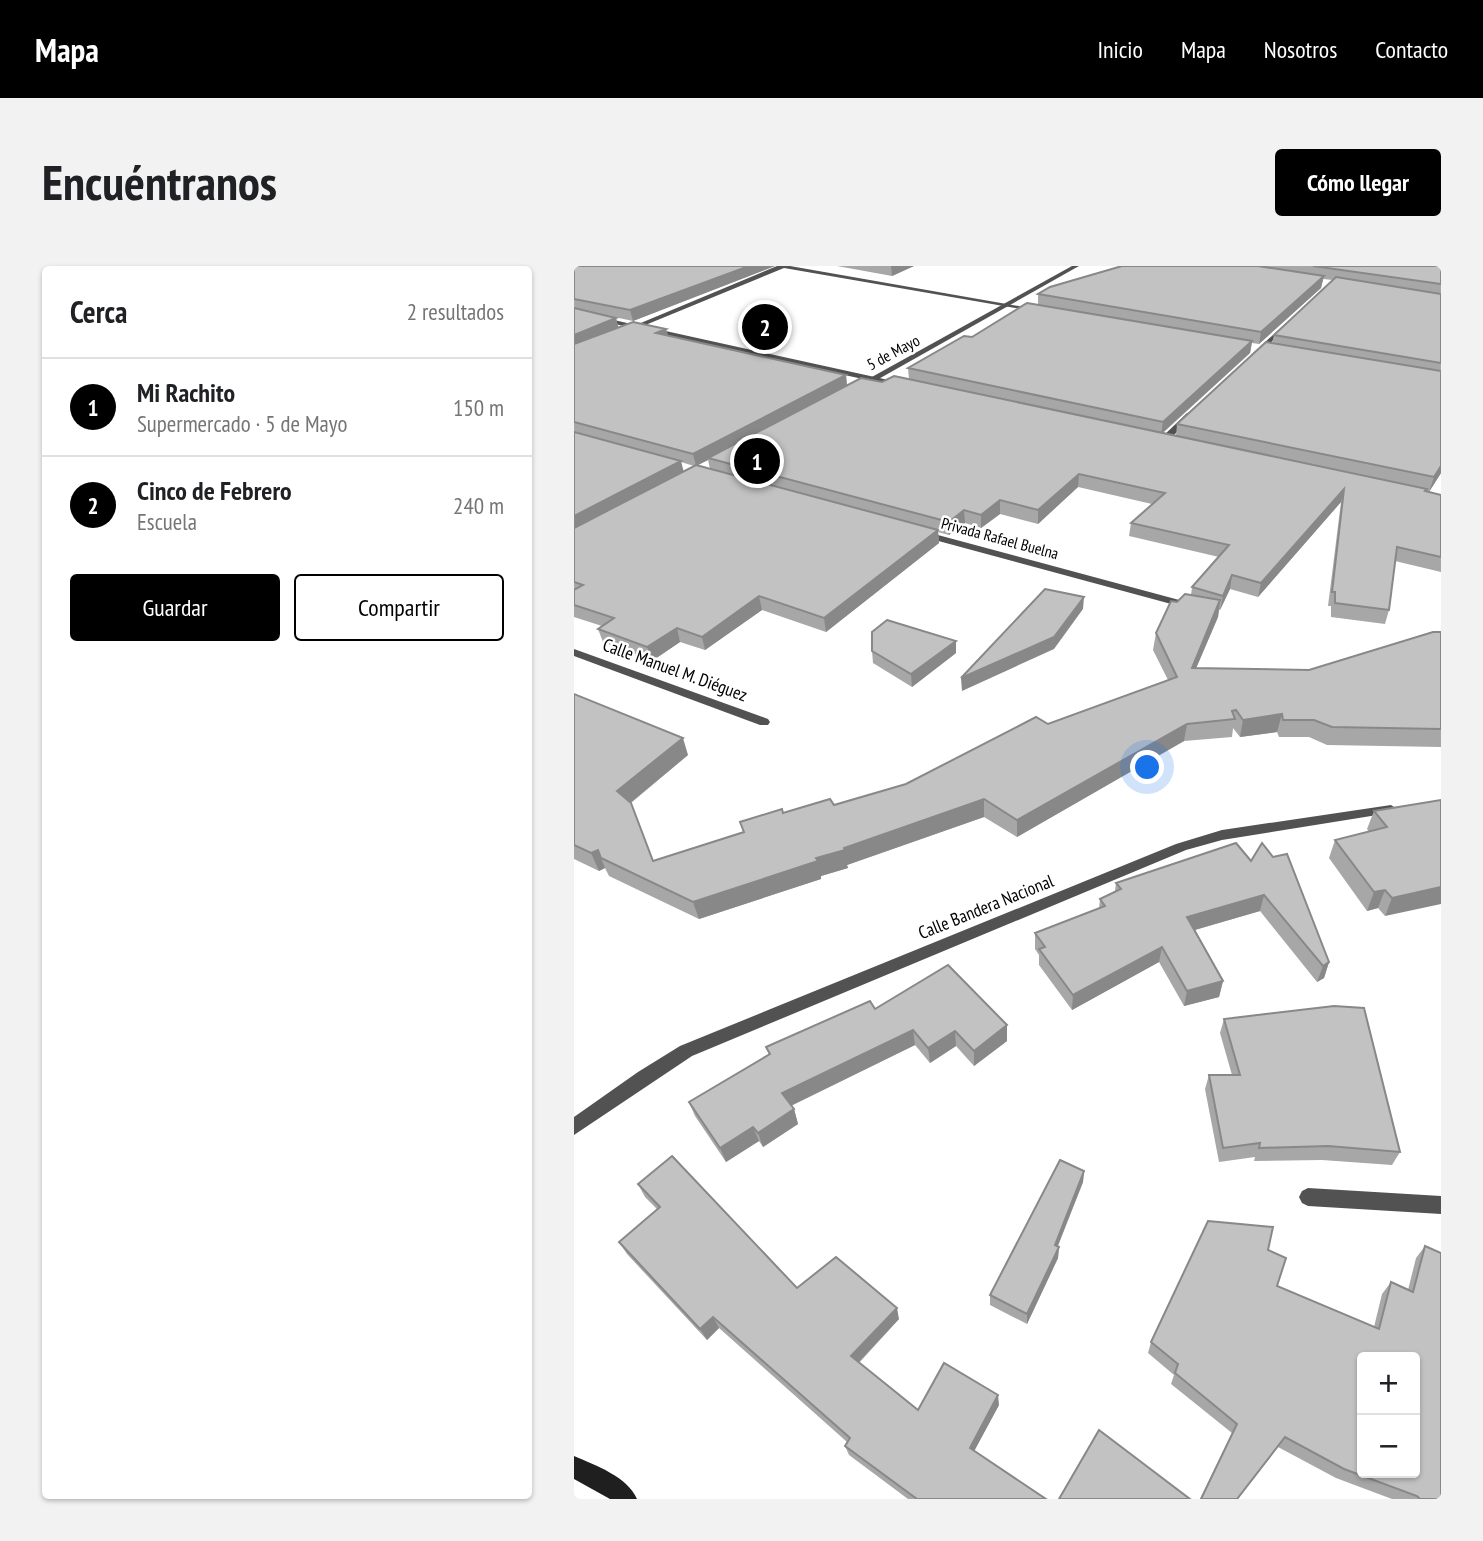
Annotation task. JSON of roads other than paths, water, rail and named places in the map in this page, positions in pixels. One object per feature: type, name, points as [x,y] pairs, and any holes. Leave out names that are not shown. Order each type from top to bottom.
[{"type":"main road","points":[[574,1467],[616,1489],[626,1499]]},
{"type":"street","points":[[623,332],[783,266],[1049,312]]},
{"type":"street","name":"5 de Mayo","points":[[848,392],[1076,266]]},
{"type":"street","points":[[574,313],[909,388]]},
{"type":"street","points":[[1250,358],[1291,322]]},
{"type":"street","points":[[1247,347],[1273,351]]},
{"type":"street","points":[[1163,441],[1202,404]]},
{"type":"street","points":[[1151,438],[1177,443]]},
{"type":"street","name":"Privada Rafael Buelna","points":[[910,530],[1200,609]]},
{"type":"street","name":"Calle Manuel M. Diéguez","points":[[574,652],[764,722]]},
{"type":"street","name":"Calle Bandera Nacional","points":[[574,1127],[644,1077],[685,1052],[1181,847],[1222,835],[1400,808]]},
{"type":"street","points":[[1308,1197],[1441,1205]]},
{"type":"place","name":"Cinco de Febrero","points":[[765,327]]},
{"type":"place","name":"Mi Rachito","points":[[757,461]]}]
